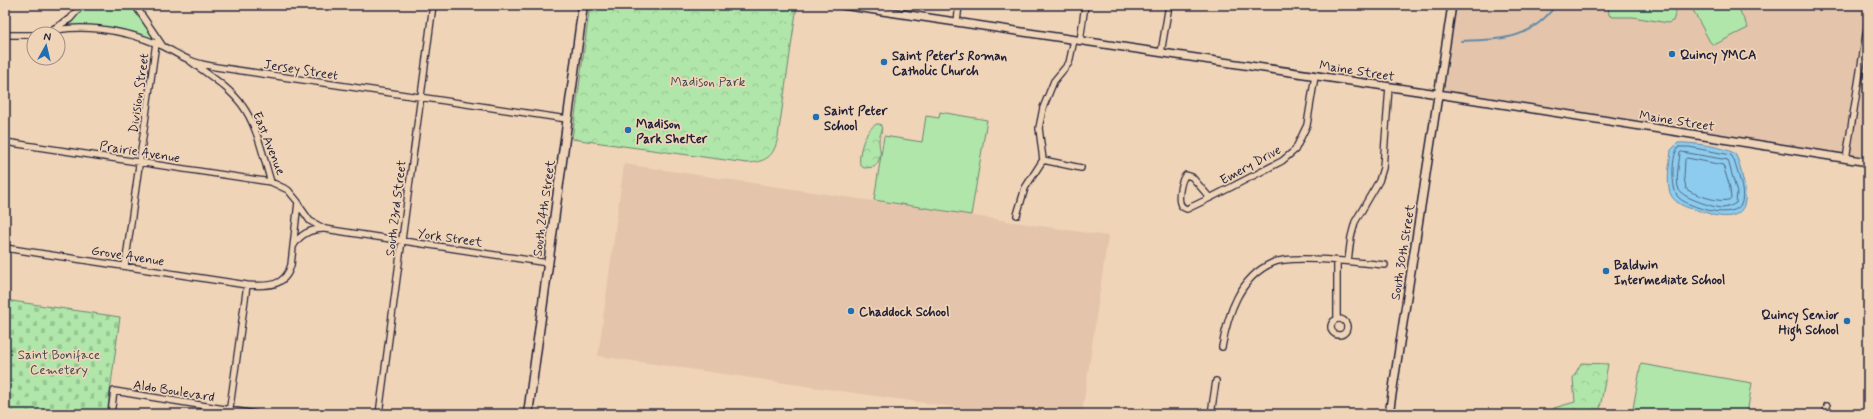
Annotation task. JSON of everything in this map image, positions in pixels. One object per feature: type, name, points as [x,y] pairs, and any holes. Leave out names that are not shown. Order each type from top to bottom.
[{"type":"main road","name":"South 24th Street","points":[[528,414],[583,5]]},
{"type":"street","points":[[58,26],[70,19],[82,5]]},
{"type":"street","points":[[135,5],[162,46]]},
{"type":"street","name":"South 23rd Street","points":[[379,414],[433,5]]},
{"type":"street","name":"Maine Street","points":[[842,5],[1438,94],[1868,162]]},
{"type":"street","points":[[957,22],[959,5]]},
{"type":"street","points":[[1017,215],[1025,188],[1043,160],[1039,136],[1040,119],[1046,98],[1054,81],[1069,63],[1077,40],[1085,5]]},
{"type":"street","points":[[1161,53],[1169,5]]},
{"type":"street","name":"South 30th Street","points":[[1389,414],[1452,5]]},
{"type":"street","points":[[1846,159],[1868,22]]},
{"type":"street","name":"Jersey Street","points":[[66,28],[100,29],[129,34],[156,43],[189,60],[216,67],[567,119]]},
{"type":"street","points":[[5,35],[26,35]]},
{"type":"street","name":"Division Street","points":[[125,266],[156,43]]},
{"type":"street","name":"East Avenue","points":[[189,60],[221,84],[242,104],[253,126],[271,182],[288,190],[298,202]]},
{"type":"street","name":"Emery Drive","points":[[1210,198],[1192,177],[1189,175],[1183,177],[1179,201],[1183,207],[1190,209],[1282,161],[1295,150],[1307,125],[1315,76]]},
{"type":"street","points":[[1348,261],[1351,237],[1355,222],[1378,181],[1383,168],[1388,87]]},
{"type":"street","name":"Prairie Avenue","points":[[5,142],[271,182]]},
{"type":"street","points":[[1043,160],[1081,168]]},
{"type":"street","points":[[230,412],[247,285],[267,286],[282,280],[289,271],[298,202]]},
{"type":"street","name":"York Street","points":[[298,202],[310,221],[325,229]]},
{"type":"street","name":"York Street","points":[[293,247],[303,234],[315,230],[325,229],[548,263]]},
{"type":"street","name":"Grove Avenue","points":[[5,248],[247,285]]},
{"type":"street","points":[[1222,347],[1226,324],[1234,302],[1243,288],[1264,268],[1273,263],[1287,260],[1348,261],[1385,265]]},
{"type":"street","points":[[1337,261],[1337,319]]},
{"type":"street","points":[[1211,414],[1216,381]]},
{"type":"street","name":"Aldo Boulevard","points":[[111,414],[114,391],[230,412],[255,414]]},
{"type":"street","points":[[1826,414],[1827,406]]},
{"type":"shaded area","points":[[1452,5],[1868,5],[1868,164],[1438,98]]},
{"type":"shaded area","name":"Chaddock School","points":[[624,164],[1108,236],[1082,414],[1001,414],[598,356]]},
{"type":"green space","points":[[84,5],[133,5],[159,43],[127,33],[66,30],[66,26],[58,26]]},
{"type":"green space","name":"Madison Park","points":[[590,5],[797,5],[778,137],[772,153],[760,161],[747,163],[572,139]]},
{"type":"green space","points":[[1608,5],[1678,5],[1673,21],[1668,23],[1633,17],[1613,17],[1609,15]]},
{"type":"green space","points":[[1701,5],[1737,5],[1748,28],[1714,45],[1710,42],[1693,10]]},
{"type":"green space","points":[[940,112],[987,120],[971,215],[874,200],[884,136],[922,142],[926,116],[939,118]]},
{"type":"green space","points":[[877,124],[880,124],[882,128],[879,140],[880,157],[874,167],[864,168],[860,165],[861,148],[869,131]]},
{"type":"green space","name":"Saint Boniface Cemetery","points":[[5,300],[120,317],[107,414],[5,414]]},
{"type":"green space","points":[[1581,363],[1608,364],[1599,414],[1553,414],[1554,408],[1575,402],[1573,378]]},
{"type":"green space","points":[[1641,364],[1752,383],[1747,414],[1632,414]]},
{"type":"water","points":[[1678,143],[1699,144],[1716,147],[1731,151],[1735,154],[1745,188],[1745,202],[1740,212],[1735,215],[1715,216],[1684,206],[1672,197],[1669,188],[1669,166],[1671,150]]},
{"type":"waterway","points":[[1461,41],[1489,40],[1514,36],[1525,32],[1536,26],[1556,5]]},
{"type":"place","name":"Quincy YMCA","points":[[1672,54]]},
{"type":"place","name":"Saint Peter's Roman Catholic Church","points":[[884,62]]},
{"type":"place","name":"Saint Peter School","points":[[816,117]]},
{"type":"place","name":"Madison Park Shelter","points":[[628,130]]},
{"type":"place","name":"Baldwin Intermediate School","points":[[1606,271]]},
{"type":"place","name":"Chaddock School","points":[[851,311]]},
{"type":"place","name":"Quincy Senior High School","points":[[1847,321]]}]
